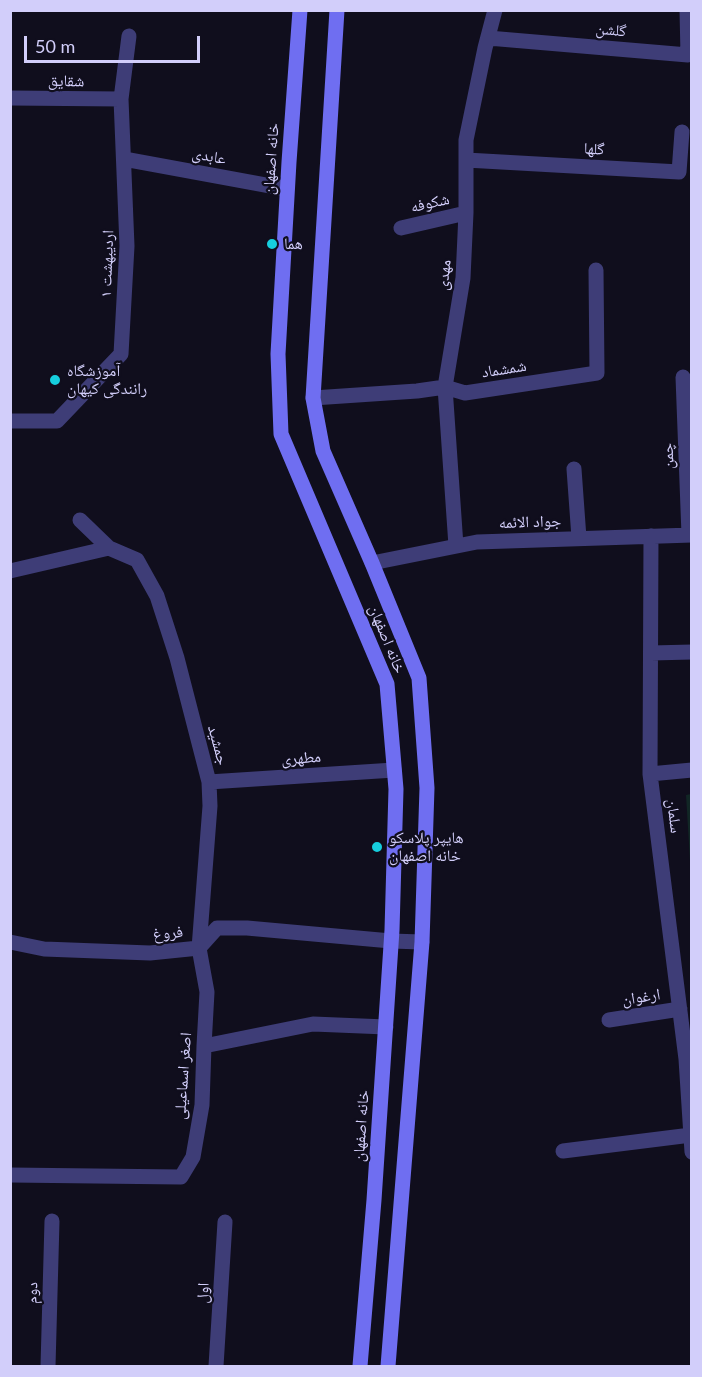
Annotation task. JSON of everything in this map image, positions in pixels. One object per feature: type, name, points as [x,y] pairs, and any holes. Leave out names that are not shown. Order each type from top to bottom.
[{"type":"main road","name":"خانه اصفهان","points":[[300,10],[278,354],[281,434],[387,684],[396,789],[386,1027],[360,1366]]},
{"type":"main road","name":"خانه اصفهان","points":[[337,10],[313,399],[323,451],[419,678],[427,788],[422,942],[388,1366]]},
{"type":"street","name":"مهدی","points":[[456,546],[445,387],[463,278],[466,141],[495,10]]},
{"type":"street","name":"گلشن","points":[[488,38],[688,55],[687,10]]},
{"type":"street","name":"اردیبهشت ۱","points":[[10,421],[57,421],[121,354],[127,246],[121,99],[129,36]]},
{"type":"street","name":"شقایق","points":[[10,98],[121,99]]},
{"type":"street","name":"گلها","points":[[466,160],[679,172],[682,132]]},
{"type":"street","name":"عابدی","points":[[124,159],[287,189]]},
{"type":"street","name":"شکوفه","points":[[401,228],[466,213]]},
{"type":"street","name":"شمشماد","points":[[313,399],[445,387],[465,393],[597,373],[596,270]]},
{"type":"street","name":"چمن","points":[[683,376],[690,535]]},
{"type":"street","points":[[574,469],[579,538]]},
{"type":"street","points":[[80,520],[109,548]]},
{"type":"street","name":"جواد الائمه","points":[[372,563],[477,542],[690,535]]},
{"type":"street","name":"سلمان","points":[[651,536],[650,774],[686,1059],[692,1152]]},
{"type":"street","points":[[10,571],[109,548]]},
{"type":"street","name":"جمشید","points":[[109,548],[137,560],[157,596],[177,658],[209,782],[210,806],[199,948]]},
{"type":"street","points":[[651,653],[692,652]]},
{"type":"street","name":"مطهری","points":[[209,782],[394,770]]},
{"type":"street","points":[[650,774],[692,770]]},
{"type":"street","name":"فروغ","points":[[10,942],[44,949],[150,953],[199,948],[217,928],[247,928],[391,941]]},
{"type":"street","points":[[391,941],[422,942]]},
{"type":"street","name":"اصغر اسماعیلی","points":[[10,1175],[181,1177],[193,1157],[202,1105],[207,992],[199,948]]},
{"type":"street","name":"ارغوان","points":[[609,1020],[680,1009]]},
{"type":"street","points":[[204,1046],[313,1024],[386,1027]]},
{"type":"street","points":[[562,1151],[691,1135]]},
{"type":"street","name":"دوم","points":[[48,1366],[52,1221]]},
{"type":"street","name":"اول","points":[[216,1366],[225,1221]]},
{"type":"green space","points":[[692,794],[691,877],[686,795]]},
{"type":"place","name":"هما","points":[[272,244]]},
{"type":"place","name":"آموزشگاه رانندگی کیهان","points":[[55,380]]},
{"type":"place","name":"هایپر پلاسکو خانه اصفهان","points":[[377,847]]}]
